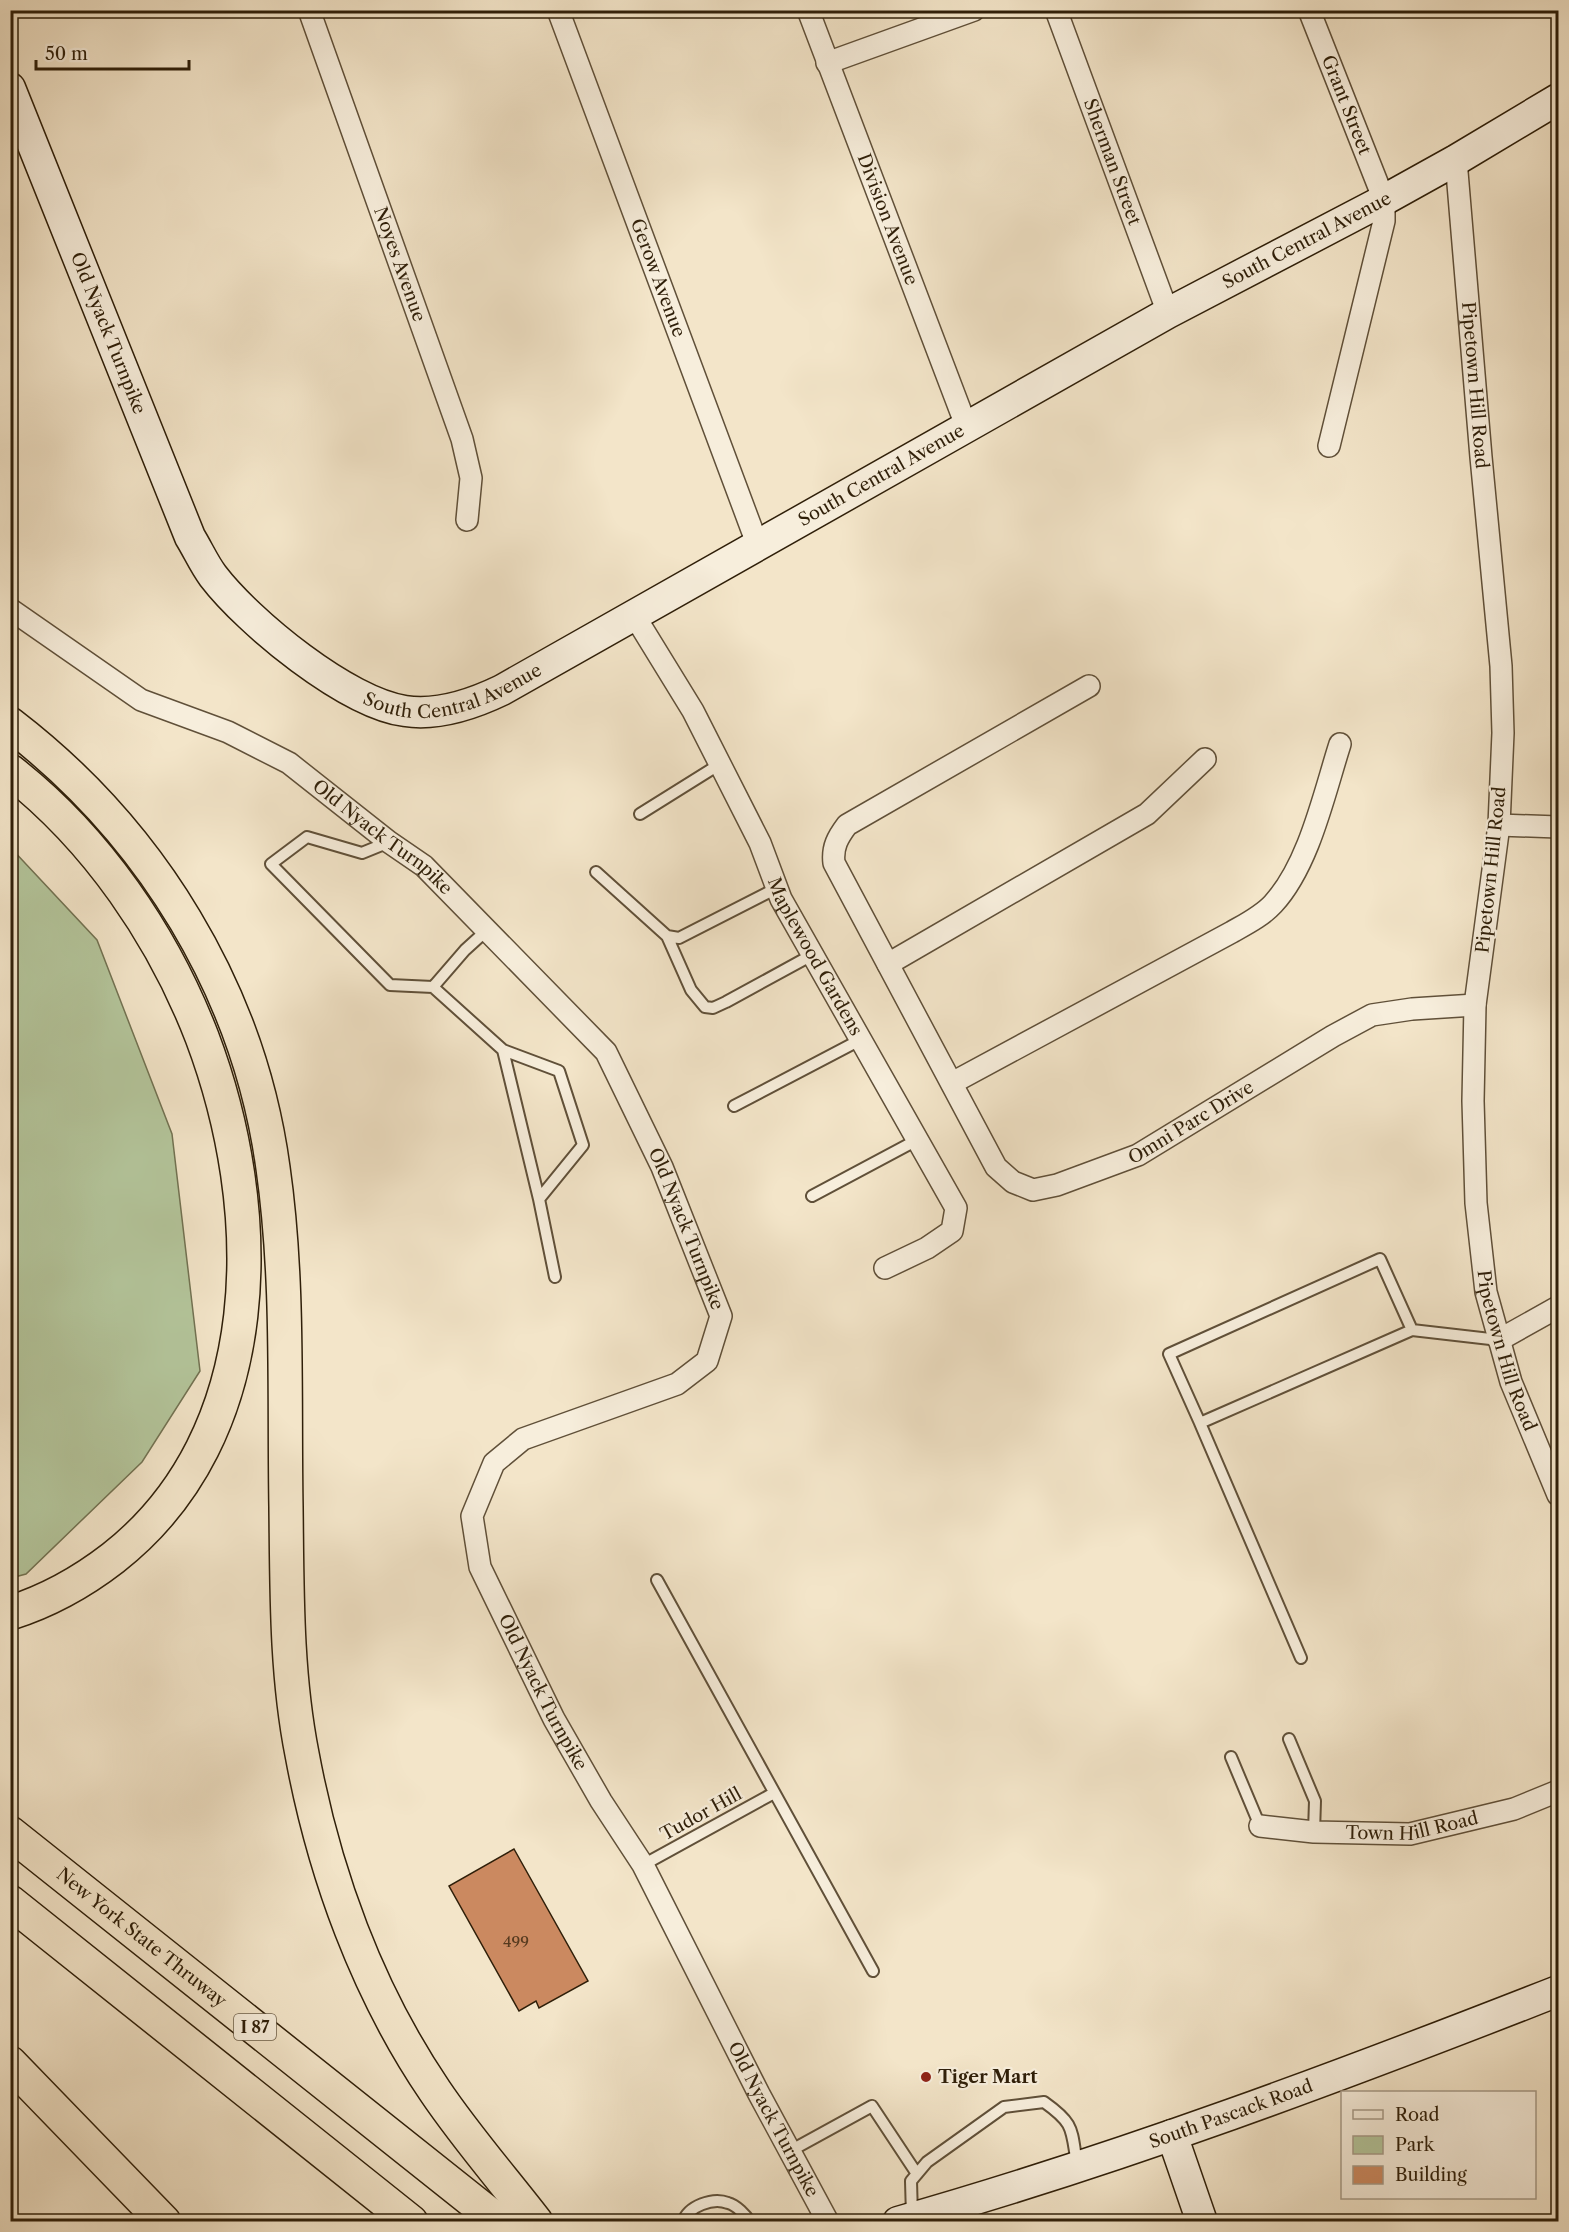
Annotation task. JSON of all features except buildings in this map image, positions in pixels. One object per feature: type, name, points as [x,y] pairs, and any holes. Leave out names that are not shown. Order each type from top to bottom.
[{"type":"highway","points":[[10,724],[41,748],[96,800],[160,879],[204,952],[248,1056],[267,1129],[277,1203],[283,1304],[287,1595],[291,1670],[300,1744],[318,1828],[354,1935],[401,2035],[447,2108],[533,2218]]},
{"type":"highway","points":[[10,771],[69,826],[114,878],[153,936],[179,986],[213,1069],[231,1138],[240,1206],[243,1265],[239,1334],[226,1395],[212,1432],[188,1476],[148,1527],[111,1560],[54,1596],[10,1613]]},
{"type":"highway","name":"New York State Thruway","points":[[10,1833],[499,2222]]},
{"type":"highway","points":[[10,1902],[411,2222]]},
{"type":"highway","points":[[10,2063],[164,2222]]},
{"type":"street","name":"Noyes Avenue","points":[[309,10],[462,439],[471,478],[467,520]]},
{"type":"street","name":"Gerow Avenue","points":[[558,10],[758,546]]},
{"type":"street","name":"Division Avenue","points":[[808,10],[967,428]]},
{"type":"street","points":[[827,63],[975,10]]},
{"type":"street","name":"Sherman Street","points":[[1056,10],[1168,313]]},
{"type":"street","name":"Grant Street","points":[[1309,10],[1384,200]]},
{"type":"street","name":"Old Nyack Turnpike","points":[[10,88],[190,537],[212,575]]},
{"type":"street","name":"South Central Avenue","points":[[212,575],[237,605],[279,640],[328,677],[370,702],[406,711],[442,710],[474,703],[502,690],[1168,313],[1456,160],[1558,99]]},
{"type":"street","name":"Pipetown Hill Road","points":[[1456,160],[1501,666],[1503,733],[1499,825],[1475,1005],[1473,1101],[1476,1203],[1486,1292],[1499,1340],[1511,1382],[1558,1495]]},
{"type":"street","points":[[1329,446],[1383,222],[1384,200]]},
{"type":"street","name":"Old Nyack Turnpike","points":[[10,609],[141,700],[228,732],[289,763],[389,842],[424,866],[606,1052],[662,1167],[721,1316],[707,1361],[677,1384],[523,1439],[494,1463],[472,1516],[480,1567],[554,1719],[601,1801],[643,1865],[828,2222]]},
{"type":"street","name":"Maplewood Gardens","points":[[634,615],[693,711],[760,843],[781,899],[956,1208],[952,1231],[927,1248],[885,1268]]},
{"type":"street","name":"Omni Parc Drive","points":[[1089,686],[846,825],[839,835],[833,852],[834,862],[996,1167],[1013,1182],[1033,1190],[1057,1185],[1138,1155],[1333,1036],[1372,1015],[1412,1009],[1475,1005]]},
{"type":"street","points":[[952,1083],[1256,919],[1274,904],[1303,856],[1340,744]]},
{"type":"street","points":[[888,964],[1147,814],[1205,759]]},
{"type":"street","points":[[1499,825],[1555,827]]},
{"type":"street","points":[[1499,1340],[1558,1307]]},
{"type":"street","name":"Town Hill Road","points":[[1260,1826],[1314,1832],[1410,1834],[1514,1809],[1558,1791]]},
{"type":"street","name":"South Pascack Road","points":[[905,2220],[1078,2167],[1172,2135],[1449,2034],[1558,1991]]},
{"type":"street","points":[[1172,2135],[1202,2222]]},
{"type":"lane","points":[[640,814],[720,764]]},
{"type":"lane","points":[[389,842],[362,853],[307,837],[271,864],[390,985],[433,987],[503,1050],[559,1071],[583,1145],[538,1199]]},
{"type":"lane","points":[[596,872],[667,936],[691,990],[705,1007],[712,1008],[726,1002],[812,955]]},
{"type":"lane","points":[[667,936],[679,938],[777,888]]},
{"type":"lane","points":[[433,987],[465,950],[487,930]]},
{"type":"lane","points":[[734,1106],[860,1040]]},
{"type":"lane","points":[[503,1050],[555,1277]]},
{"type":"lane","points":[[812,1196],[917,1140]]},
{"type":"lane","points":[[1301,1658],[1169,1354],[1380,1259],[1412,1330]]},
{"type":"lane","points":[[1200,1423],[1412,1330],[1499,1340]]},
{"type":"lane","points":[[657,1580],[873,1971]]},
{"type":"lane","points":[[1288,1739],[1315,1801],[1314,1832]]},
{"type":"lane","points":[[1231,1757],[1260,1826]]},
{"type":"lane","name":"Tudor Hill","points":[[643,1865],[774,1793]]},
{"type":"lane","points":[[905,2220],[911,2181],[927,2162],[1004,2107],[1044,2102],[1062,2115],[1070,2125],[1078,2167]]},
{"type":"lane","points":[[790,2151],[872,2106],[917,2174]]},
{"type":"lane","points":[[682,2222],[693,2208],[714,2201],[729,2203],[750,2222]]},
{"type":"green space","points":[[10,847],[97,940],[172,1134],[200,1371],[142,1462],[26,1574],[11,1578]]},
{"type":"place","name":"Tiger Mart","points":[[926,2077]]}]
